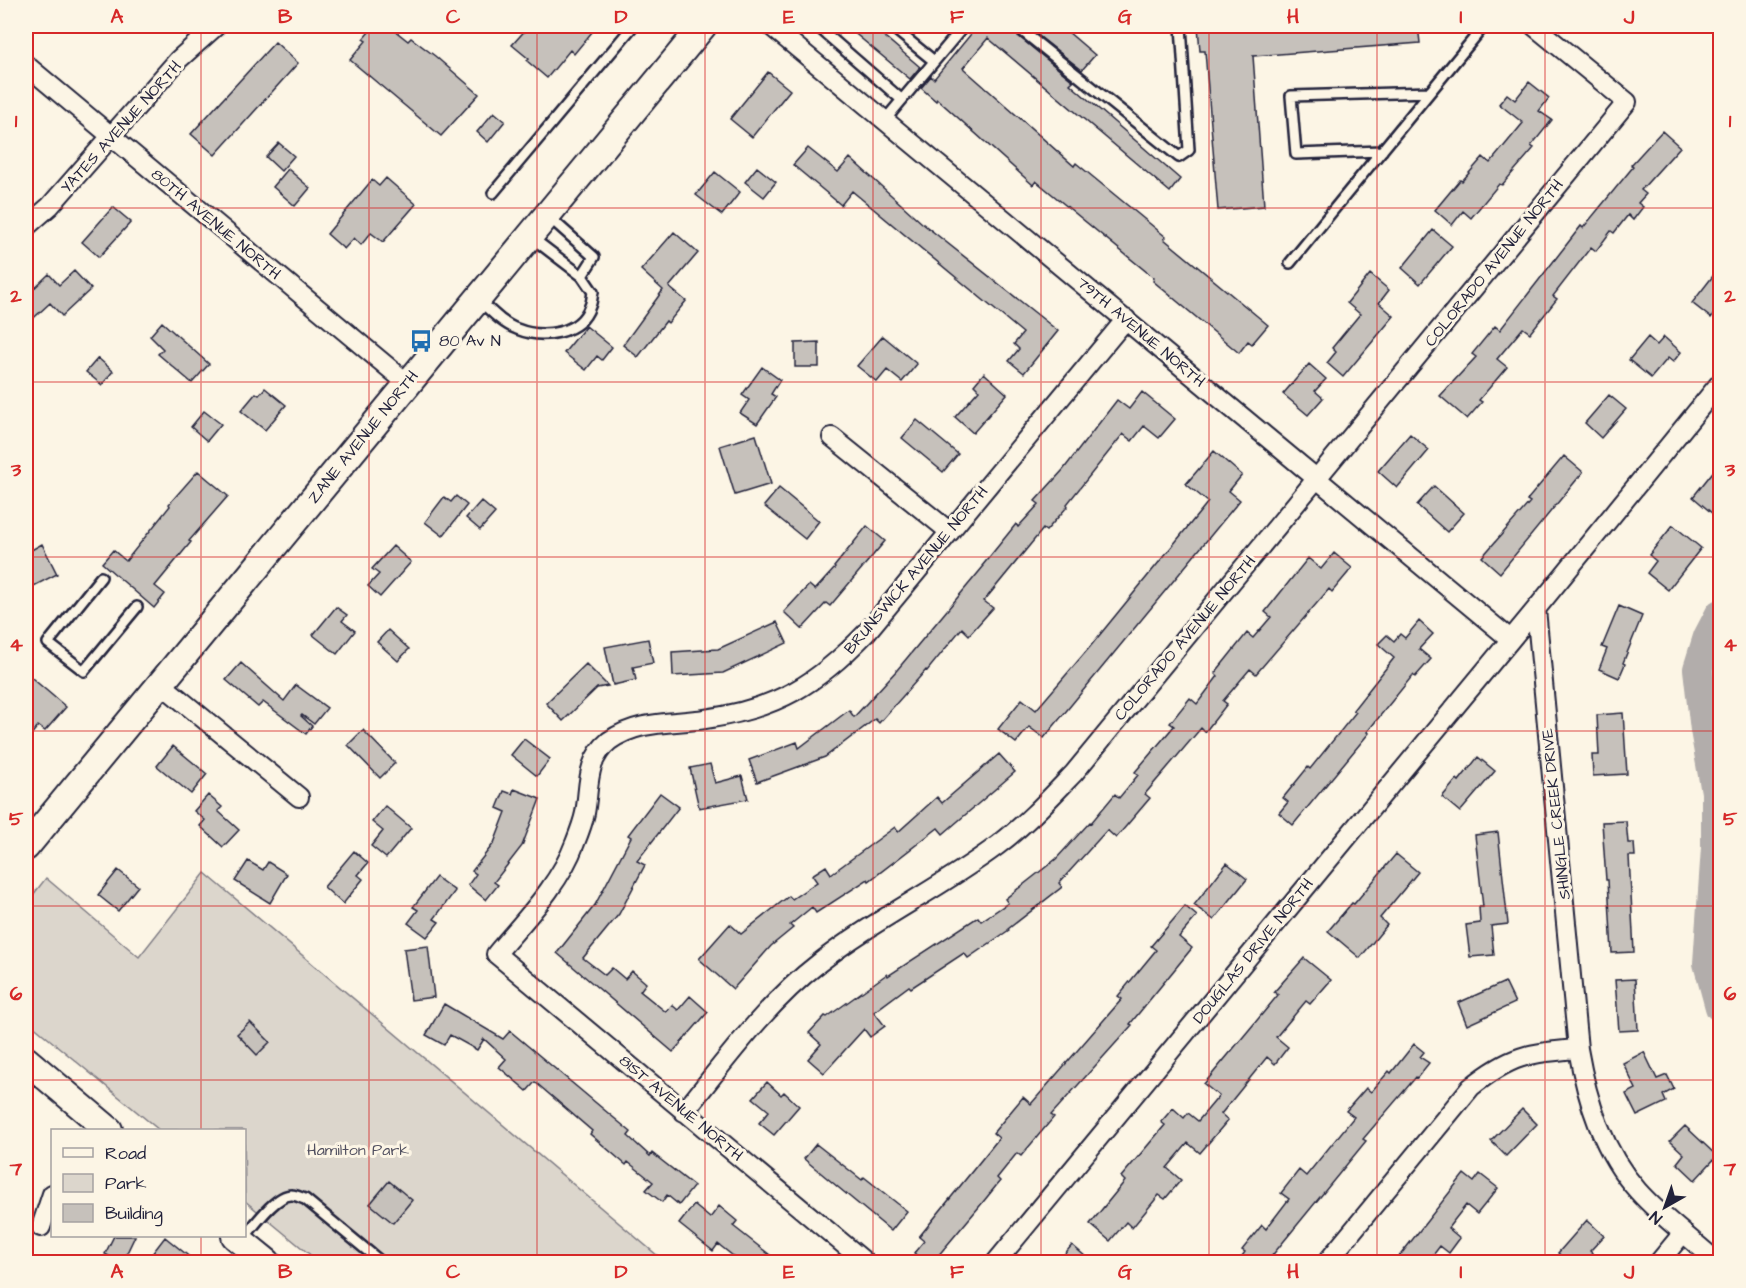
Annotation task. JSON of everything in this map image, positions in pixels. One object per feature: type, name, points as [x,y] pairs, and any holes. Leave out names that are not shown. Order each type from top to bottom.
[{"type":"main road","name":"ZANE AVENUE NORTH","points":[[26,847],[703,26]]},
{"type":"main road","points":[[26,1060],[104,1129]]},
{"type":"main road","points":[[238,1238],[267,1263]]},
{"type":"street","name":"YATES AVENUE NORTH","points":[[26,227],[50,206],[178,60],[216,26]]},
{"type":"street","name":"79TH AVENUE NORTH","points":[[771,26],[1510,639]]},
{"type":"street","name":"COLORADO AVENUE NORTH","points":[[684,1112],[785,991],[854,938],[1000,844],[1039,809],[1074,772],[1627,102],[1534,26]]},
{"type":"street","name":"80TH AVENUE NORTH","points":[[26,65],[407,383]]},
{"type":"street","name":"BRUNSWICK AVENUE NORTH","points":[[496,954],[563,872],[576,842],[585,812],[588,780],[594,760],[606,744],[622,732],[642,725],[704,720],[742,713],[778,701],[810,683],[840,660],[866,633],[1126,320]]},
{"type":"street","points":[[1536,609],[1720,383]]},
{"type":"street","points":[[832,437],[950,532]]},
{"type":"street","name":"DOUGLAS DRIVE NORTH","points":[[996,1263],[1536,609]]},
{"type":"street","name":"SHINGLE CREEK DRIVE","points":[[1536,609],[1578,1049],[1585,1087],[1597,1124],[1614,1158],[1637,1190],[1717,1263]]},
{"type":"street","points":[[160,683],[299,797]]},
{"type":"street","name":"81ST AVENUE NORTH","points":[[496,954],[865,1263]]},
{"type":"street","points":[[1327,1263],[1471,1087],[1494,1069],[1521,1056],[1578,1049]]},
{"type":"street","points":[[41,1227],[51,1197]]},
{"type":"street","points":[[1659,1263],[1683,1233]]},
{"type":"lane","points":[[493,193],[633,26]]},
{"type":"lane","points":[[817,26],[902,100]]},
{"type":"lane","points":[[891,26],[934,61]]},
{"type":"lane","points":[[902,35],[910,26]]},
{"type":"lane","points":[[885,120],[964,26]]},
{"type":"lane","points":[[1016,26],[1179,157],[1189,150],[1181,26]]},
{"type":"lane","points":[[1290,263],[1484,26]]},
{"type":"lane","points":[[1382,151],[1296,154],[1291,96],[1430,92]]},
{"type":"lane","points":[[546,215],[594,256],[582,276]]},
{"type":"lane","points":[[477,299],[500,319],[516,329],[533,334],[551,334],[568,330],[581,319],[590,307],[592,292],[582,276],[529,236]]},
{"type":"lane","points":[[101,577],[48,643],[84,671],[137,607]]},
{"type":"lane","points":[[246,1230],[277,1201],[284,1196],[294,1194],[305,1199],[381,1263]]},
{"type":"green space","name":"Hamilton Park","points":[[205,873],[665,1262],[319,1262],[246,1202],[246,1129],[158,1129],[26,1020],[26,904],[46,878],[139,957]]},
{"type":"building","points":[[374,26],[389,26],[408,41],[411,38],[479,94],[441,136],[350,60],[366,41],[363,39]]},
{"type":"building","points":[[529,26],[597,26],[574,54],[570,50],[547,78],[512,45]]},
{"type":"building","points":[[846,26],[872,26],[920,67],[910,79]]},
{"type":"building","points":[[973,26],[1009,26],[1012,31],[1073,81],[1070,84],[1180,179],[1170,192],[988,38],[963,68],[1074,166],[1076,163],[1268,325],[1252,344],[1248,341],[1239,353],[1153,281],[1154,278],[1036,181],[1033,185],[937,99],[936,101],[921,88],[931,76],[934,79],[976,28]]},
{"type":"building","points":[[1026,26],[1061,26],[1095,55],[1082,70]]},
{"type":"building","points":[[1198,26],[1418,26],[1420,43],[1253,56],[1264,206],[1218,210],[1205,51],[1200,51]]},
{"type":"building","points":[[275,42],[298,63],[215,155],[191,134]]},
{"type":"building","points":[[768,72],[790,90],[752,137],[730,119]]},
{"type":"building","points":[[1529,82],[1549,98],[1539,111],[1552,120],[1531,146],[1534,148],[1502,185],[1499,184],[1471,218],[1463,211],[1452,225],[1435,210],[1483,157],[1490,163],[1523,123],[1499,104],[1507,94],[1515,100]]},
{"type":"building","points":[[494,112],[505,121],[488,142],[477,132]]},
{"type":"building","points":[[1662,131],[1680,147],[1641,190],[1646,194],[1638,203],[1643,207],[1633,220],[1628,215],[1614,233],[1611,231],[1596,251],[1591,247],[1553,296],[1557,299],[1530,333],[1523,328],[1497,359],[1507,367],[1479,400],[1482,402],[1467,419],[1440,396],[1476,357],[1472,354],[1495,326],[1500,330],[1581,226],[1583,228],[1633,167],[1631,165]]},
{"type":"building","points":[[279,143],[294,156],[281,171],[266,157]]},
{"type":"building","points":[[808,148],[838,172],[850,158],[922,223],[1058,331],[1024,373],[1009,361],[1019,349],[1014,344],[1023,333],[852,191],[841,205],[793,165]]},
{"type":"building","points":[[757,167],[776,182],[764,197],[745,182]]},
{"type":"building","points":[[288,169],[310,188],[295,206],[273,187]]},
{"type":"building","points":[[715,172],[740,192],[722,215],[696,195]]},
{"type":"building","points":[[386,178],[416,204],[383,242],[371,233],[361,245],[354,238],[344,249],[327,234],[372,180],[379,186]]},
{"type":"building","points":[[113,207],[131,222],[99,257],[82,242]]},
{"type":"building","points":[[1433,230],[1452,246],[1420,284],[1402,268]]},
{"type":"building","points":[[674,232],[698,253],[669,287],[686,301],[668,323],[666,321],[638,357],[623,345],[663,290],[641,270]]},
{"type":"building","points":[[1720,267],[1720,306],[1711,318],[1692,303]]},
{"type":"building","points":[[74,271],[91,289],[62,316],[50,303],[26,325],[26,296],[49,274],[59,285]]},
{"type":"building","points":[[1370,274],[1389,290],[1379,303],[1394,316],[1343,377],[1327,363],[1336,352],[1332,348],[1360,314],[1347,303]]},
{"type":"building","points":[[162,322],[209,364],[192,383],[158,354],[163,349],[150,336]]},
{"type":"building","points":[[586,326],[612,347],[602,360],[597,356],[586,370],[564,353]]},
{"type":"building","points":[[883,336],[917,364],[902,382],[887,370],[877,382],[857,366]]},
{"type":"building","points":[[1648,337],[1657,345],[1664,337],[1681,352],[1673,362],[1668,358],[1651,378],[1629,360]]},
{"type":"building","points":[[819,342],[819,367],[795,367],[795,343]]},
{"type":"building","points":[[98,358],[113,371],[102,385],[86,372]]},
{"type":"building","points":[[1309,364],[1326,379],[1315,391],[1323,398],[1308,415],[1283,394]]},
{"type":"building","points":[[762,367],[780,380],[771,394],[776,397],[757,424],[740,413],[749,400],[742,395]]},
{"type":"building","points":[[984,373],[1007,394],[973,433],[955,417],[979,390],[974,385]]},
{"type":"building","points":[[265,388],[286,405],[265,430],[241,411],[256,393],[259,395]]},
{"type":"building","points":[[1142,392],[1175,419],[1159,438],[1144,426],[1132,441],[1123,434],[1067,504],[1068,506],[1046,531],[1043,529],[984,601],[993,608],[969,635],[962,628],[927,671],[879,723],[875,719],[825,757],[757,782],[749,760],[797,742],[799,748],[849,710],[854,717],[897,670],[1016,524],[1018,527],[1039,504],[1035,501],[1063,470],[1117,400],[1129,409]]},
{"type":"building","points":[[1609,395],[1626,409],[1601,438],[1585,423]]},
{"type":"building","points":[[204,411],[221,424],[207,441],[191,427]]},
{"type":"building","points":[[917,420],[958,454],[943,472],[902,438]]},
{"type":"building","points":[[1410,434],[1429,450],[1397,488],[1378,471]]},
{"type":"building","points":[[756,435],[771,484],[735,495],[720,446]]},
{"type":"building","points":[[1214,451],[1242,475],[1229,491],[1240,500],[1044,738],[1029,727],[1016,743],[998,729],[1022,699],[1036,710],[1208,502],[1186,484]]},
{"type":"building","points":[[1564,456],[1583,472],[1500,573],[1482,557],[1530,502],[1527,500]]},
{"type":"building","points":[[1720,463],[1720,520],[1693,497]]},
{"type":"building","points":[[198,471],[228,496],[189,541],[191,542],[155,586],[165,594],[154,608],[102,563],[113,550],[126,561],[170,506],[169,504]]},
{"type":"building","points":[[1434,486],[1464,513],[1447,532],[1417,505]]},
{"type":"building","points":[[779,488],[819,521],[805,539],[764,506]]},
{"type":"building","points":[[456,496],[467,505],[443,536],[425,522],[444,497],[451,502]]},
{"type":"building","points":[[481,501],[495,513],[480,530],[466,518]]},
{"type":"building","points":[[1673,525],[1701,548],[1668,590],[1647,573],[1656,561],[1649,555]]},
{"type":"building","points":[[867,526],[885,541],[830,606],[826,603],[802,629],[784,612],[809,585],[815,590]]},
{"type":"building","points":[[42,544],[57,574],[26,590],[26,553]]},
{"type":"building","points":[[393,546],[411,562],[380,597],[368,586],[379,574],[372,569]]},
{"type":"building","points":[[1334,553],[1352,568],[1332,592],[1329,589],[1256,674],[1250,669],[1223,701],[1227,704],[1205,732],[1201,728],[1145,794],[1150,798],[1116,838],[1107,830],[1059,883],[1062,887],[1009,930],[968,958],[964,953],[911,988],[909,986],[874,1012],[885,1026],[870,1037],[864,1029],[824,1073],[808,1059],[821,1044],[809,1033],[825,1016],[827,1017],[887,974],[888,976],[978,917],[981,921],[1008,903],[1005,899],[1056,859],[1115,794],[1119,798],[1138,775],[1135,772],[1174,726],[1170,723],[1190,698],[1197,704],[1218,676],[1215,673],[1247,633],[1253,638],[1271,617],[1265,612],[1308,558],[1321,569]]},
{"type":"building","points":[[1619,606],[1642,616],[1619,678],[1599,669],[1607,649],[1602,647]]},
{"type":"building","points":[[336,607],[347,615],[342,621],[355,631],[337,654],[313,635]]},
{"type":"building","points":[[1419,621],[1433,634],[1419,649],[1431,659],[1415,677],[1413,675],[1367,732],[1369,733],[1293,825],[1279,813],[1288,802],[1283,798],[1308,767],[1310,769],[1356,712],[1353,710],[1394,658],[1378,644],[1387,635],[1394,641],[1400,634],[1405,638]]},
{"type":"building","points":[[777,622],[787,643],[723,673],[673,676],[672,652],[718,649]]},
{"type":"building","points":[[388,630],[409,649],[398,661],[377,642]]},
{"type":"building","points":[[648,639],[653,663],[633,667],[636,680],[613,685],[605,647]]},
{"type":"building","points":[[241,663],[284,701],[296,685],[327,708],[314,724],[301,716],[312,726],[306,734],[263,702],[258,707],[226,680]]},
{"type":"building","points":[[586,664],[608,686],[597,688],[563,721],[546,703]]},
{"type":"building","points":[[26,673],[66,707],[45,731],[38,726],[26,741]]},
{"type":"building","points":[[1623,713],[1627,774],[1593,776],[1592,755],[1599,755],[1597,715]]},
{"type":"building","points":[[363,730],[395,763],[380,778],[348,745]]},
{"type":"building","points":[[524,739],[550,759],[537,776],[511,755]]},
{"type":"building","points":[[173,746],[207,774],[191,794],[157,766]]},
{"type":"building","points":[[999,754],[1015,772],[943,834],[938,828],[869,881],[868,879],[816,913],[812,907],[790,925],[793,928],[771,946],[733,989],[699,959],[730,924],[741,934],[789,896],[792,899],[817,882],[812,875],[826,866],[831,874],[895,827],[898,832],[937,797],[942,803]]},
{"type":"building","points":[[1478,757],[1495,771],[1460,812],[1442,797],[1457,779],[1459,781]]},
{"type":"building","points":[[710,764],[715,783],[742,776],[748,799],[699,808],[690,768]]},
{"type":"building","points":[[514,789],[540,799],[522,846],[494,882],[498,885],[486,900],[468,885],[476,874],[472,871],[494,843],[506,812],[497,808],[504,791],[512,794]]},
{"type":"building","points":[[660,793],[679,807],[637,861],[645,865],[619,914],[583,958],[605,975],[612,968],[625,979],[632,971],[646,983],[640,991],[666,1012],[672,1005],[678,1010],[690,996],[708,1012],[673,1052],[557,953],[595,905],[631,837],[628,835]]},
{"type":"building","points":[[208,795],[222,807],[218,811],[239,830],[223,847],[200,826],[205,820],[194,811]]},
{"type":"building","points":[[385,806],[411,828],[386,858],[371,846],[383,831],[372,822]]},
{"type":"building","points":[[1626,821],[1628,843],[1634,843],[1635,856],[1629,856],[1634,952],[1612,953],[1602,822]]},
{"type":"building","points":[[1498,832],[1508,924],[1491,926],[1494,955],[1470,957],[1466,925],[1480,923],[1479,907],[1483,907],[1475,835]]},
{"type":"building","points":[[354,851],[368,863],[358,875],[363,879],[343,904],[324,887]]},
{"type":"building","points":[[1396,854],[1418,872],[1380,918],[1387,925],[1360,958],[1328,931]]},
{"type":"building","points":[[248,861],[263,870],[268,862],[287,874],[270,903],[235,881]]},
{"type":"building","points":[[1227,863],[1247,879],[1214,920],[1194,905]]},
{"type":"building","points":[[118,870],[138,886],[118,911],[98,895]]},
{"type":"building","points":[[436,877],[455,891],[434,919],[439,922],[427,937],[408,923],[418,910],[413,907]]},
{"type":"building","points":[[1185,906],[1197,916],[1179,937],[1192,948],[1130,1024],[1132,1025],[1051,1115],[1054,1117],[1021,1156],[1017,1153],[997,1178],[1000,1181],[932,1263],[926,1263],[914,1253],[924,1241],[919,1237],[999,1138],[993,1133],[1023,1097],[1031,1104],[1122,999],[1118,996],[1156,950],[1151,946]]},
{"type":"building","points":[[428,946],[434,997],[411,1000],[404,949]]},
{"type":"building","points":[[1304,958],[1331,980],[1310,1004],[1306,1001],[1276,1037],[1288,1047],[1275,1064],[1267,1057],[1221,1114],[1228,1120],[1200,1153],[1188,1143],[1167,1168],[1181,1180],[1165,1199],[1159,1195],[1132,1228],[1126,1222],[1110,1241],[1090,1224],[1125,1181],[1121,1177],[1165,1125],[1161,1122],[1173,1108],[1184,1118],[1188,1113],[1198,1121],[1219,1096],[1204,1084],[1278,995],[1274,992]]},
{"type":"building","points":[[1635,979],[1638,1030],[1619,1031],[1615,980]]},
{"type":"building","points":[[1505,982],[1515,1003],[1467,1025],[1458,1003]]},
{"type":"building","points":[[444,1004],[503,1039],[510,1031],[631,1132],[628,1136],[650,1156],[652,1153],[694,1186],[679,1205],[667,1195],[662,1202],[646,1190],[653,1182],[628,1162],[626,1165],[590,1134],[592,1131],[535,1082],[527,1091],[499,1067],[506,1059],[484,1039],[477,1050],[450,1035],[444,1045],[426,1035]]},
{"type":"building","points":[[250,1022],[270,1042],[257,1055],[237,1034]]},
{"type":"building","points":[[1414,1044],[1424,1052],[1420,1057],[1429,1063],[1417,1078],[1363,1139],[1366,1141],[1266,1263],[1237,1263],[1245,1252],[1242,1250],[1262,1225],[1266,1229],[1289,1199],[1281,1193],[1299,1170],[1306,1176],[1354,1117],[1346,1111],[1366,1088],[1371,1092],[1389,1071],[1391,1073]]},
{"type":"building","points":[[1644,1052],[1657,1079],[1667,1075],[1674,1089],[1663,1095],[1666,1102],[1637,1116],[1626,1094],[1636,1089],[1623,1063]]},
{"type":"building","points":[[767,1082],[781,1095],[784,1092],[799,1106],[774,1135],[759,1123],[769,1111],[753,1098]]},
{"type":"building","points":[[1522,1109],[1537,1124],[1506,1156],[1491,1141]]},
{"type":"building","points":[[1685,1126],[1717,1156],[1695,1180],[1677,1163],[1684,1154],[1670,1141]]},
{"type":"building","points":[[816,1144],[862,1180],[864,1177],[907,1211],[891,1231],[804,1159]]},
{"type":"building","points":[[1464,1174],[1474,1182],[1480,1174],[1498,1188],[1477,1214],[1466,1205],[1448,1228],[1460,1238],[1449,1253],[1440,1246],[1427,1263],[1394,1263]]},
{"type":"building","points":[[389,1181],[412,1200],[393,1223],[370,1204]]},
{"type":"building","points":[[694,1205],[710,1218],[719,1206],[737,1221],[733,1226],[780,1263],[742,1263],[718,1244],[713,1251],[679,1224]]},
{"type":"building","points":[[1587,1220],[1604,1236],[1590,1251],[1603,1263],[1568,1263],[1558,1253]]},
{"type":"building","points":[[114,1237],[135,1237],[122,1263],[105,1254]]},
{"type":"building","points":[[165,1237],[197,1263],[145,1263]]},
{"type":"building","points":[[1072,1245],[1093,1263],[1057,1263]]},
{"type":"waterway","points":[[1720,614],[1708,637],[1698,669],[1705,730],[1716,792],[1716,848],[1708,963],[1720,1007]]},
{"type":"place","name":"80 Av N","points":[[421,341]]}]
